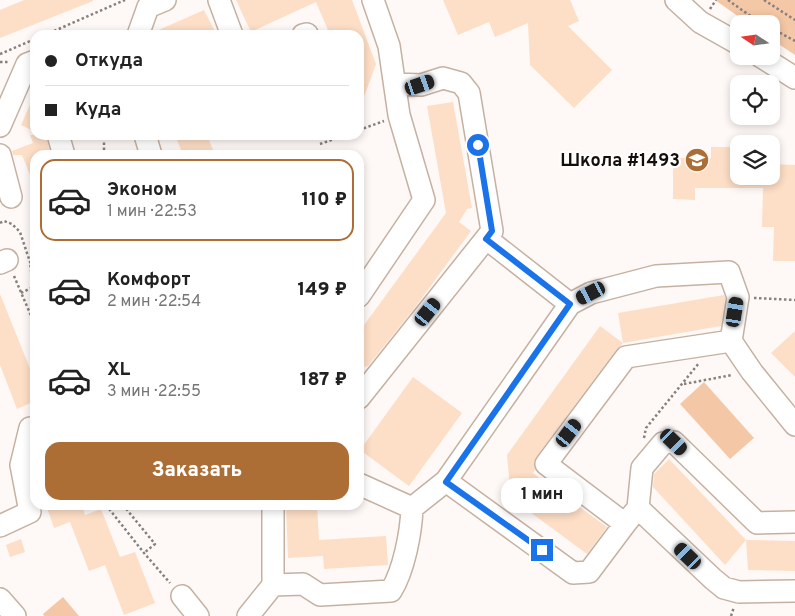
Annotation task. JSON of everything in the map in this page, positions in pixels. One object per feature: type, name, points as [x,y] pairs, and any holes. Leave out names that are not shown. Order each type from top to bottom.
[{"type":"lane","points":[[219,0],[230,30]]},
{"type":"lane","points":[[364,289],[424,200],[399,115],[389,46],[373,0]]},
{"type":"lane","points":[[676,0],[700,22],[730,39]]},
{"type":"lane","points":[[140,30],[151,2]]},
{"type":"lane","points":[[0,126],[27,64],[30,63]]},
{"type":"lane","points":[[774,65],[795,78]]},
{"type":"lane","points":[[364,392],[492,231],[469,93],[461,83],[443,78],[420,85],[396,84]]},
{"type":"lane","points":[[0,155],[10,197]]},
{"type":"lane","points":[[486,239],[570,304]]},
{"type":"lane","points":[[273,585],[303,584],[320,595],[391,591],[397,581],[411,529],[412,508],[446,482],[570,304],[591,293],[656,276],[729,272],[738,297],[722,342]]},
{"type":"lane","points":[[722,342],[752,372],[795,425]]},
{"type":"lane","points":[[722,342],[626,357],[546,464],[631,516],[724,588],[739,592],[795,591]]},
{"type":"lane","points":[[0,526],[30,512],[21,465],[30,428]]},
{"type":"lane","points":[[446,482],[573,573],[589,572],[631,516],[642,468],[663,444],[674,442],[757,523],[795,522]]},
{"type":"lane","points":[[364,486],[412,508]]},
{"type":"lane","points":[[248,616],[273,585],[273,510]]},
{"type":"lane","points":[[182,596],[198,616]]},
{"type":"lane","points":[[0,599],[15,616]]},
{"type":"path","points":[[56,30],[125,0]]},
{"type":"path","points":[[728,0],[749,15]]},
{"type":"path","points":[[764,0],[795,20]]},
{"type":"path","points":[[780,33],[795,41]]},
{"type":"path","points":[[0,54],[30,42]]},
{"type":"path","points":[[364,128],[399,115]]},
{"type":"path","points":[[320,144],[332,140]]},
{"type":"path","points":[[0,223],[4,221],[12,224],[20,232],[30,262]]},
{"type":"path","points":[[4,262],[30,314]]},
{"type":"path","points":[[21,293],[30,289]]},
{"type":"path","points":[[738,297],[795,300]]},
{"type":"path","points":[[643,442],[646,428],[682,384],[722,342]]},
{"type":"path","points":[[682,384],[752,372]]},
{"type":"path","points":[[110,510],[144,553],[182,596]]},
{"type":"path","points":[[127,510],[155,544],[144,553]]},
{"type":"shaded area","points":[[715,0],[795,0],[795,55],[780,45],[780,15],[736,15]]},
{"type":"shaded area","points":[[704,382],[754,438],[730,459],[680,404]]},
{"type":"shaded area","points":[[63,597],[79,616],[44,616],[43,614]]},
{"type":"building","points":[[24,0],[93,1],[0,38],[0,10]]},
{"type":"building","points":[[236,0],[352,0],[363,30],[328,30],[316,2],[255,30],[250,30]]},
{"type":"building","points":[[443,0],[570,0],[579,21],[568,26],[612,70],[574,108],[530,65],[528,23],[495,37],[489,22],[458,35]]},
{"type":"building","points":[[204,10],[214,30],[159,30]]},
{"type":"building","points":[[364,32],[376,64],[364,97]]},
{"type":"building","points":[[453,102],[472,208],[467,209],[459,222],[471,231],[413,310],[368,366],[364,367],[364,325],[446,213],[427,106]]},
{"type":"building","points":[[30,104],[30,130],[21,125]]},
{"type":"building","points":[[32,140],[47,140],[50,150],[30,150],[30,175],[22,155],[13,155],[12,151],[33,143]]},
{"type":"building","points":[[177,140],[209,140],[213,150],[181,150]]},
{"type":"building","points":[[711,147],[730,147],[730,185],[780,185],[780,164],[795,165],[795,261],[773,261],[774,227],[762,227],[763,188],[695,188],[695,200],[673,199],[673,158],[711,158]]},
{"type":"building","points":[[0,294],[30,369],[30,403],[17,409],[0,365]]},
{"type":"building","points":[[724,295],[721,326],[623,343],[618,313]]},
{"type":"building","points":[[600,326],[623,343],[536,457],[534,463],[535,470],[533,473],[607,527],[587,554],[511,498],[507,455]]},
{"type":"building","points":[[795,331],[795,377],[771,353]]},
{"type":"building","points":[[413,377],[462,413],[409,486],[364,453],[364,444]]},
{"type":"building","points":[[669,459],[746,540],[725,565],[653,487],[654,474]]},
{"type":"building","points":[[48,510],[84,510],[85,515],[101,510],[120,557],[135,552],[155,603],[124,615],[105,565],[89,571],[70,522],[54,528]]},
{"type":"building","points":[[286,510],[317,510],[319,540],[386,536],[388,565],[324,569],[323,556],[288,558]]},
{"type":"building","points":[[21,539],[25,552],[10,557],[6,545]]},
{"type":"building","points":[[746,540],[795,541],[795,571],[748,570]]},
{"type":"place","name":"Школа #1493","points":[[697,160]]},
{"type":"route","points":[[478,145],[492,231],[486,239],[570,304],[446,482],[542,550]]}]
